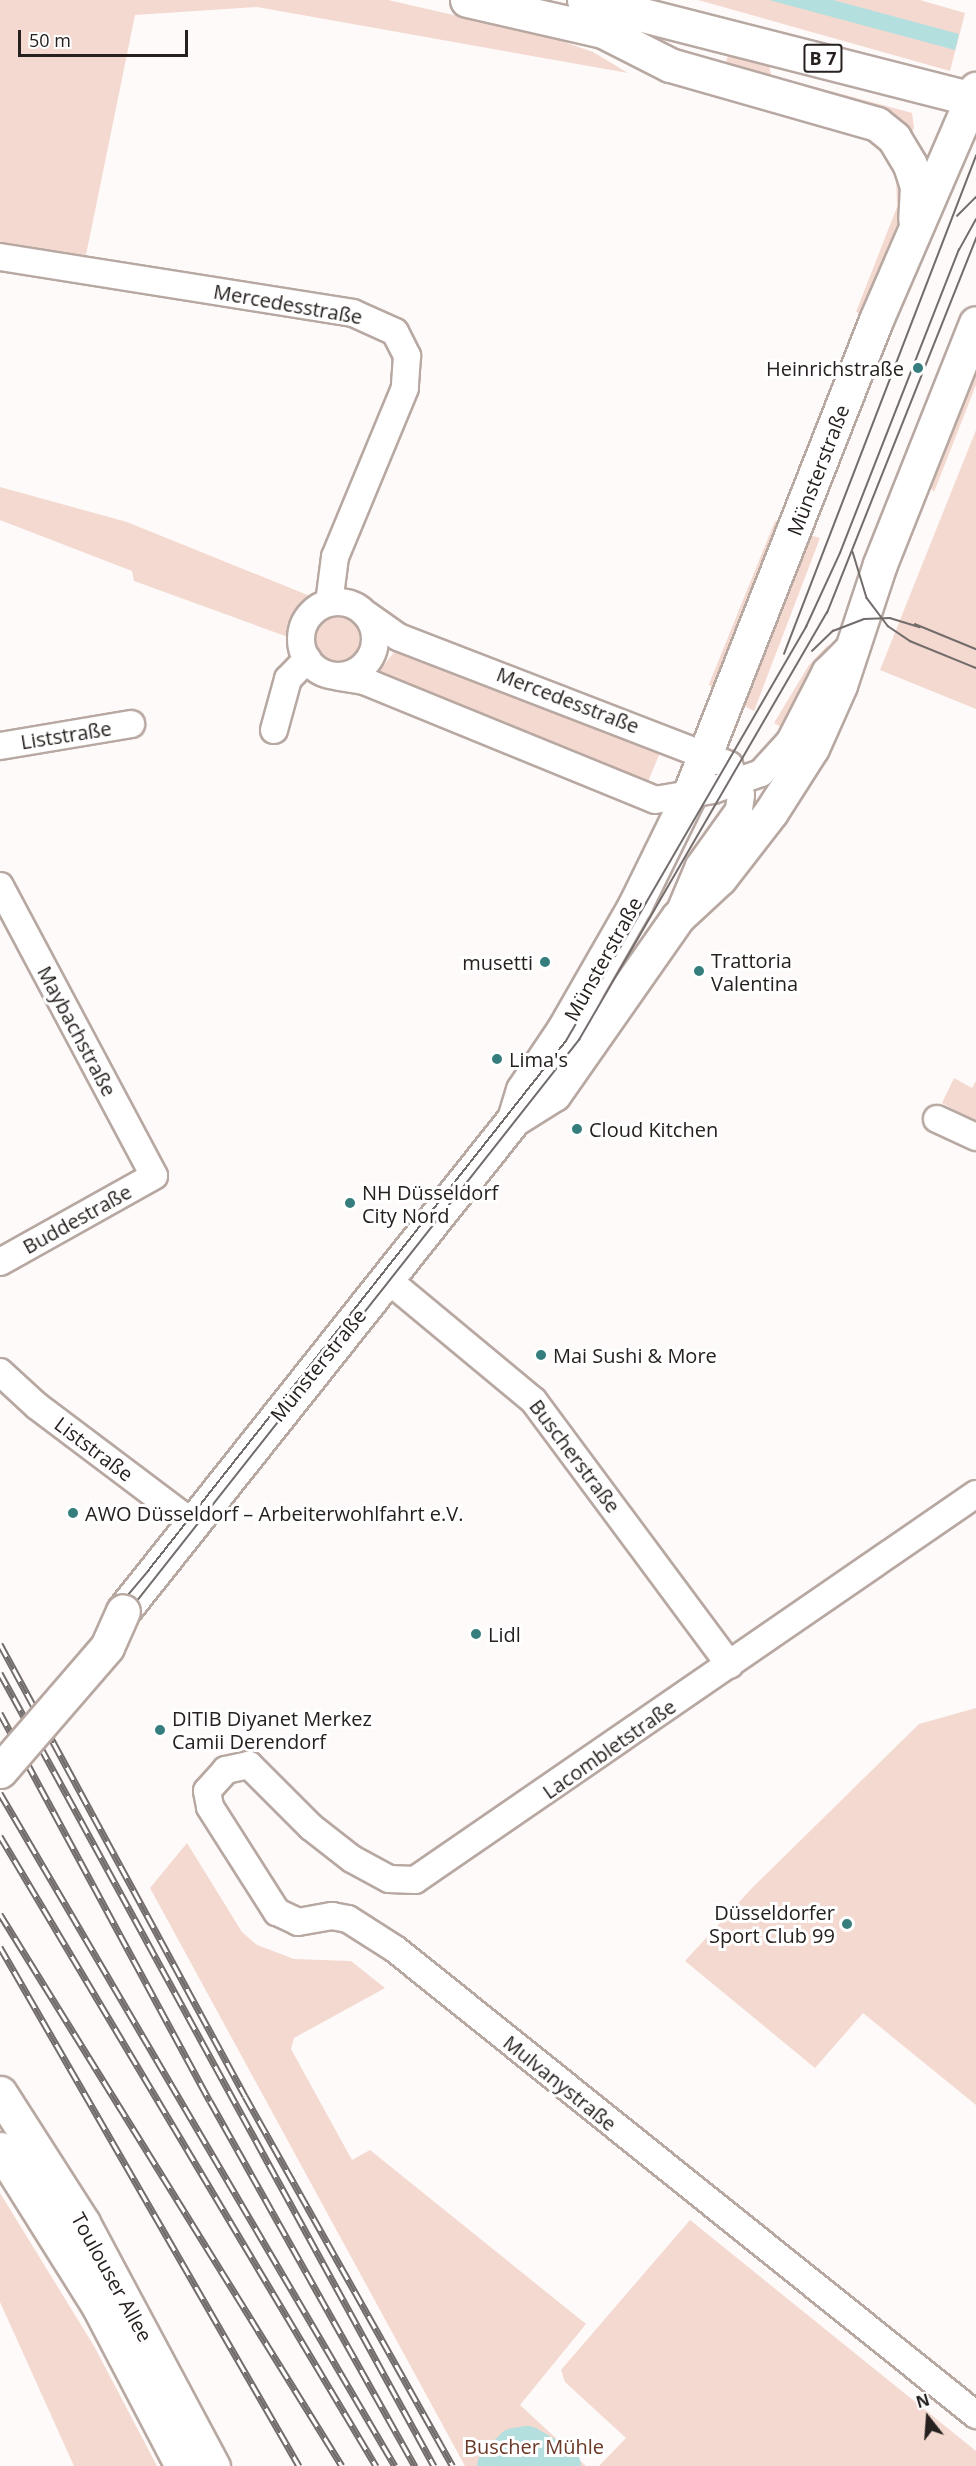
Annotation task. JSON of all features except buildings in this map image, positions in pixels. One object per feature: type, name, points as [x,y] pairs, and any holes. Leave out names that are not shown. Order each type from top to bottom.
[{"type":"main road","points":[[467,0],[603,31],[670,65],[710,78],[859,117],[887,131],[907,156],[914,175],[914,227]]},
{"type":"main road","name":"B 7","points":[[584,0],[671,10],[975,96]]},
{"type":"main road","points":[[671,10],[690,60],[710,78]]},
{"type":"main road","name":"Münsterstraße","points":[[0,1771],[107,1647],[123,1611],[513,1119],[523,1090],[611,946],[665,837],[689,795],[914,227],[975,96]]},
{"type":"main road","name":"Münsterstraße","points":[[513,1119],[554,1094],[678,917],[720,878],[798,771],[840,685],[849,648],[976,323]]},
{"type":"main road","name":"Münsterstraße","points":[[0,1738],[87,1634],[123,1611]]},
{"type":"main road","name":"Toulouser Allee","points":[[0,2093],[83,2223],[213,2466]]},
{"type":"main road","name":"Toulouser Allee","points":[[0,2149],[99,2307],[182,2466]]},
{"type":"street","name":"Mercedesstraße","points":[[0,257],[353,313],[383,322],[395,332],[407,356],[405,388],[335,557],[329,603],[346,602],[398,637],[706,753]]},
{"type":"street","points":[[329,603],[304,622],[301,641],[307,660],[321,672],[364,681],[655,800],[689,795]]},
{"type":"street","points":[[339,677],[359,670],[373,654],[376,634],[367,615]]},
{"type":"street","name":"Münsterstraße","points":[[689,795],[761,773],[790,741],[826,671],[849,648]]},
{"type":"street","points":[[274,730],[288,679],[307,660]]},
{"type":"street","name":"Liststraße","points":[[0,746],[131,724]]},
{"type":"street","points":[[706,753],[729,765],[738,781]]},
{"type":"street","name":"Münsterstraße","points":[[678,917],[699,866],[733,824],[741,795],[738,781]]},
{"type":"street","points":[[655,800],[665,837]]},
{"type":"street","name":"Maybachstraße","points":[[0,886],[154,1176]]},
{"type":"street","points":[[937,1119],[976,1137]]},
{"type":"street","name":"Buddestraße","points":[[0,1262],[154,1176]]},
{"type":"street","name":"Buscherstraße","points":[[387,1279],[533,1400],[730,1665]]},
{"type":"street","name":"Liststraße","points":[[0,1372],[37,1406],[192,1523]]},
{"type":"street","name":"Lacombletstraße","points":[[244,1764],[352,1859],[389,1879],[405,1882],[447,1861],[976,1494]]},
{"type":"street","name":"Mulvanystraße","points":[[244,1764],[218,1776],[207,1791],[208,1800],[277,1912],[304,1923],[332,1916],[348,1919],[395,1949],[976,2415]]},
{"type":"green space","points":[[0,0],[388,0],[553,38],[593,52],[628,73],[257,7],[135,15],[86,255],[0,243]]},
{"type":"green space","points":[[698,0],[920,0],[965,13],[950,71]]},
{"type":"green space","points":[[728,55],[769,65],[771,75],[912,113],[914,128],[908,140],[737,70],[726,62]]},
{"type":"green space","points":[[896,170],[902,178],[899,219],[862,314],[856,312],[897,207]]},
{"type":"green space","points":[[976,368],[976,385],[934,492],[930,487]]},
{"type":"green space","points":[[976,430],[976,709],[880,670]]},
{"type":"green space","points":[[0,487],[127,522],[310,596],[288,637],[134,581],[132,571],[0,520]]},
{"type":"green space","points":[[775,521],[780,523],[713,687],[709,685]]},
{"type":"green space","points":[[810,535],[820,538],[754,711],[743,705]]},
{"type":"green space","points":[[336,615],[353,622],[360,639],[353,656],[336,663],[319,656],[312,639],[319,622]]},
{"type":"green space","points":[[829,644],[788,731],[774,723],[809,665]]},
{"type":"green space","points":[[396,650],[662,748],[647,784],[381,682],[378,672]]},
{"type":"green space","points":[[954,1078],[972,1088],[976,1081],[976,1122],[942,1103]]},
{"type":"green space","name":"Düsseldorfer Sport Club 99","points":[[976,1708],[976,2105],[863,2013],[815,2068],[685,1961],[752,1888],[919,1724]]},
{"type":"green space","name":"Buscher Mühle","points":[[187,1843],[242,1932],[257,1945],[294,1959],[351,1961],[385,1988],[294,2038],[291,2049],[352,2160],[370,2150],[586,2324],[520,2405],[586,2466],[465,2466],[150,1888]]},
{"type":"green space","points":[[0,2193],[94,2346],[157,2466],[74,2466],[0,2302]]},
{"type":"green space","points":[[690,2220],[976,2451],[976,2466],[599,2466],[626,2438],[565,2382],[561,2370]]},
{"type":"water","points":[[769,0],[833,0],[959,34],[955,50]]},
{"type":"waterway","points":[[497,2466],[515,2448],[527,2446],[561,2466]]},
{"type":"tram line","points":[[784,654],[976,156]]},
{"type":"tram line","points":[[957,216],[976,197]]},
{"type":"tram line","points":[[0,1747],[148,1571],[566,1041],[806,627],[840,553],[959,250],[976,219]]},
{"type":"tram line","points":[[0,1763],[133,1606],[579,1040],[827,613],[976,238]]},
{"type":"tram line","points":[[853,552],[867,598],[888,626],[910,641],[976,668]]},
{"type":"tram line","points":[[812,651],[833,631],[864,619],[890,618],[920,627]]},
{"type":"tram line","points":[[915,624],[976,649]]},
{"type":"railway","points":[[0,1644],[245,2096],[453,2466]]},
{"type":"railway","points":[[0,1673],[434,2466]]},
{"type":"railway","points":[[0,1713],[210,2101],[415,2466]]},
{"type":"railway","points":[[0,1793],[395,2466]]},
{"type":"railway","points":[[0,1836],[376,2466]]},
{"type":"railway","points":[[0,1914],[342,2466]]},
{"type":"railway","points":[[0,1947],[299,2466]]},
{"type":"place","name":"Heinrichstraße","points":[[918,368]]},
{"type":"place","name":"musetti","points":[[545,962]]},
{"type":"place","name":"Trattoria Valentina","points":[[699,971]]},
{"type":"place","name":"Lima's","points":[[497,1059]]},
{"type":"place","name":"Cloud Kitchen","points":[[577,1129]]},
{"type":"place","name":"NH Düsseldorf City Nord","points":[[350,1203]]},
{"type":"place","name":"Mai Sushi & More","points":[[541,1355]]},
{"type":"place","name":"AWO Düsseldorf – Arbeiterwohlfahrt e.V.","points":[[73,1513]]},
{"type":"place","name":"Lidl","points":[[476,1634]]},
{"type":"place","name":"DITIB Diyanet Merkez Camii Derendorf","points":[[160,1730]]},
{"type":"place","name":"Düsseldorfer Sport Club 99","points":[[847,1924]]}]
